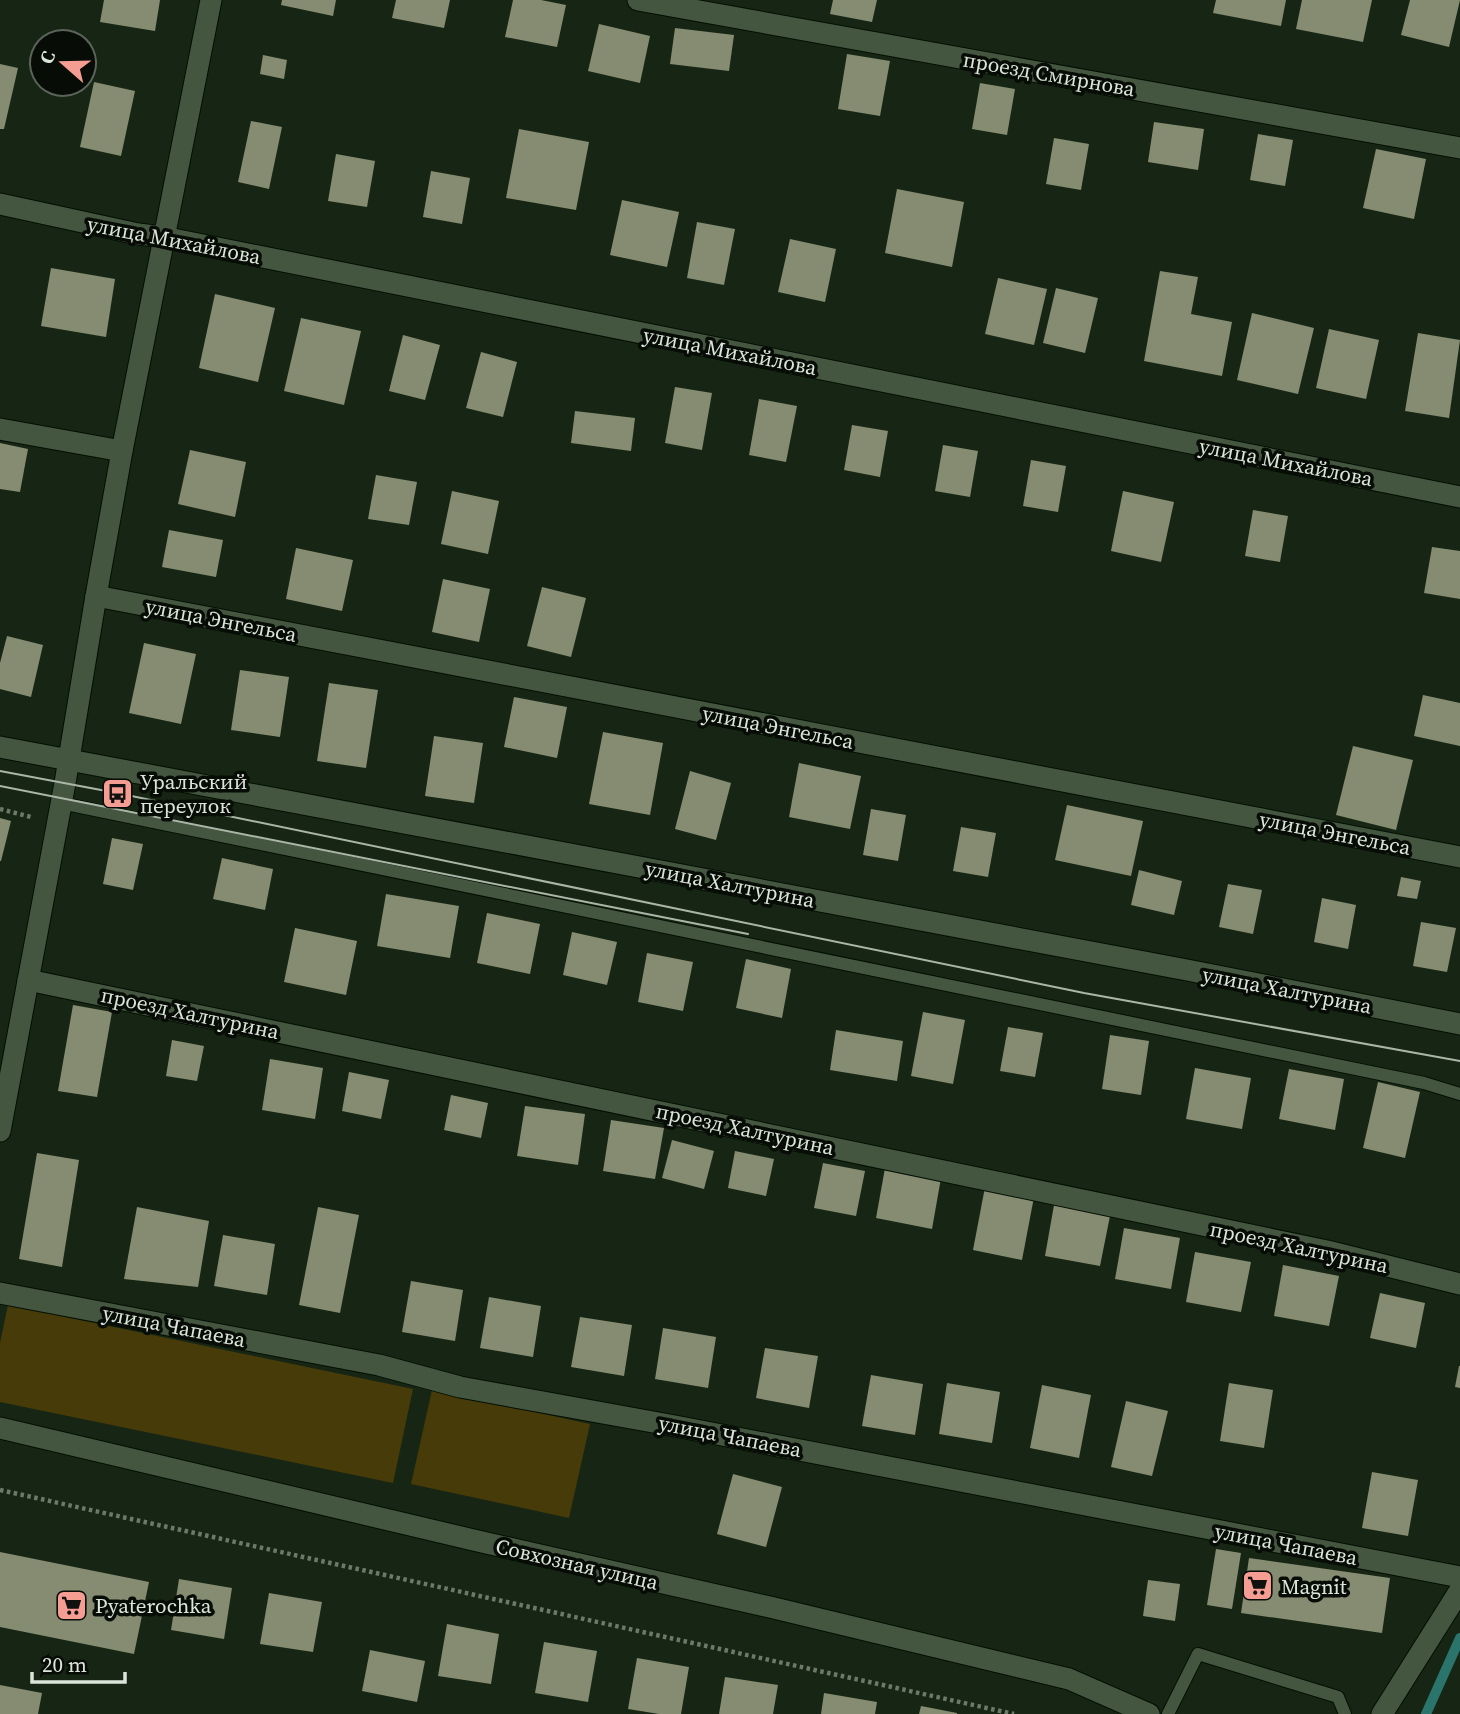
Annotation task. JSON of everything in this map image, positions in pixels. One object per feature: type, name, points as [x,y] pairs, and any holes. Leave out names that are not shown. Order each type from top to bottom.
[{"type":"street","points":[[1,1121],[69,760],[122,452],[211,0]]},
{"type":"street","name":"проезд Смирнова","points":[[638,0],[1460,148]]},
{"type":"street","name":"улица Михайлова","points":[[0,204],[138,234],[1460,497]]},
{"type":"street","points":[[0,429],[122,452]]},
{"type":"street","name":"улица Энгельса","points":[[96,596],[1460,857]]},
{"type":"street","name":"улица Халтурина","points":[[0,747],[1187,970],[1460,1024]]},
{"type":"street","name":"проезд Халтурина","points":[[28,980],[1327,1251],[1460,1283]]},
{"type":"street","name":"улица Чапаева","points":[[0,1293],[379,1365],[460,1387],[663,1423],[1460,1577]]},
{"type":"street","name":"Совхозная улица","points":[[0,1428],[1069,1679],[1149,1714]]},
{"type":"street","points":[[1382,1714],[1460,1590]]},
{"type":"lane","points":[[61,803],[1424,1083],[1460,1094]]},
{"type":"lane","points":[[1168,1714],[1198,1654],[1338,1697],[1345,1714]]},
{"type":"path","points":[[0,809],[31,817]]},
{"type":"path","points":[[0,1490],[1014,1714]]},
{"type":"shaded area","points":[[8,1305],[413,1389],[393,1483],[0,1402],[0,1343]]},
{"type":"shaded area","points":[[432,1390],[590,1424],[569,1518],[411,1484]]},
{"type":"building","points":[[104,0],[160,0],[155,31],[100,22]]},
{"type":"building","points":[[282,0],[336,0],[333,16],[281,5]]},
{"type":"building","points":[[396,0],[450,0],[444,28],[392,18]]},
{"type":"building","points":[[513,0],[541,0],[566,5],[557,47],[505,37]]},
{"type":"building","points":[[833,0],[877,0],[872,22],[830,14]]},
{"type":"building","points":[[1216,0],[1286,0],[1281,26],[1213,13]]},
{"type":"building","points":[[1302,0],[1372,0],[1363,42],[1296,29]]},
{"type":"building","points":[[1410,0],[1460,0],[1449,47],[1401,35]]},
{"type":"building","points":[[599,24],[650,36],[640,83],[588,71]]},
{"type":"building","points":[[675,28],[734,35],[729,71],[670,64]]},
{"type":"building","points":[[847,54],[890,61],[880,116],[838,109]]},
{"type":"building","points":[[263,55],[287,60],[284,79],[260,74]]},
{"type":"building","points":[[0,64],[18,68],[4,129],[0,129]]},
{"type":"building","points":[[98,83],[135,91],[121,156],[80,147],[91,98],[98,98]]},
{"type":"building","points":[[980,83],[1015,89],[1007,135],[972,129]]},
{"type":"building","points":[[251,121],[282,127],[269,189],[238,182]]},
{"type":"building","points":[[1154,122],[1204,129],[1198,170],[1148,162]]},
{"type":"building","points":[[519,129],[589,142],[576,210],[506,198]]},
{"type":"building","points":[[1258,134],[1293,140],[1285,186],[1250,180]]},
{"type":"building","points":[[1054,138],[1089,144],[1081,190],[1046,184]]},
{"type":"building","points":[[1376,149],[1426,159],[1414,219],[1363,208]]},
{"type":"building","points":[[336,154],[375,161],[367,207],[328,201]]},
{"type":"building","points":[[431,171],[470,178],[462,224],[423,217]]},
{"type":"building","points":[[897,189],[964,202],[952,267],[885,253]]},
{"type":"building","points":[[622,200],[679,212],[667,267],[610,255]]},
{"type":"building","points":[[697,222],[735,229],[724,285],[687,278]]},
{"type":"building","points":[[790,239],[836,249],[825,302],[778,292]]},
{"type":"building","points":[[51,268],[115,279],[106,337],[41,326]]},
{"type":"building","points":[[1160,271],[1198,277],[1191,314],[1232,322],[1222,376],[1144,361]]},
{"type":"building","points":[[998,278],[1047,289],[1034,345],[985,334]]},
{"type":"building","points":[[1056,288],[1098,298],[1085,353],[1043,343]]},
{"type":"building","points":[[215,294],[275,308],[258,382],[199,368]]},
{"type":"building","points":[[1252,313],[1314,328],[1298,394],[1237,380]]},
{"type":"building","points":[[301,318],[361,331],[344,405],[284,391]]},
{"type":"building","points":[[1329,329],[1379,340],[1366,399],[1316,388]]},
{"type":"building","points":[[1418,333],[1460,340],[1449,418],[1405,411]]},
{"type":"building","points":[[403,335],[440,345],[425,400],[389,391]]},
{"type":"building","points":[[481,352],[517,362],[503,417],[466,408]]},
{"type":"building","points":[[675,387],[712,393],[702,450],[665,443]]},
{"type":"building","points":[[759,399],[797,406],[786,462],[749,455]]},
{"type":"building","points":[[575,411],[635,418],[631,451],[571,443]]},
{"type":"building","points":[[852,425],[888,431],[880,477],[844,470]]},
{"type":"building","points":[[0,443],[28,449],[20,492],[0,489]]},
{"type":"building","points":[[943,445],[978,451],[970,497],[935,491]]},
{"type":"building","points":[[190,450],[246,462],[235,517],[178,504]]},
{"type":"building","points":[[1031,460],[1066,466],[1058,512],[1023,506]]},
{"type":"building","points":[[376,475],[417,482],[409,525],[368,519]]},
{"type":"building","points":[[452,491],[499,501],[488,554],[441,544]]},
{"type":"building","points":[[1123,491],[1174,502],[1161,562],[1111,551]]},
{"type":"building","points":[[1253,510],[1288,516],[1280,562],[1245,556]]},
{"type":"building","points":[[169,530],[223,540],[216,577],[162,567]]},
{"type":"building","points":[[1432,547],[1460,551],[1460,599],[1424,593]]},
{"type":"building","points":[[296,548],[353,560],[342,611],[286,599]]},
{"type":"building","points":[[443,579],[490,589],[479,642],[432,632]]},
{"type":"building","points":[[542,587],[586,598],[571,657],[527,646]]},
{"type":"building","points":[[7,636],[43,645],[31,697],[0,689],[0,663]]},
{"type":"building","points":[[144,643],[196,654],[181,724],[129,713]]},
{"type":"building","points":[[240,670],[289,677],[280,737],[231,730]]},
{"type":"building","points":[[329,683],[378,690],[366,768],[317,761]]},
{"type":"building","points":[[1423,695],[1460,703],[1460,746],[1414,736]]},
{"type":"building","points":[[514,697],[567,707],[557,758],[504,747]]},
{"type":"building","points":[[603,732],[663,743],[650,815],[589,804]]},
{"type":"building","points":[[434,736],[483,743],[474,803],[425,796]]},
{"type":"building","points":[[1353,746],[1413,760],[1396,830],[1336,815]]},
{"type":"building","points":[[799,763],[861,776],[850,829],[789,817]]},
{"type":"building","points":[[690,771],[731,783],[716,840],[675,829]]},
{"type":"building","points":[[1067,805],[1143,821],[1131,876],[1055,860]]},
{"type":"building","points":[[871,809],[906,815],[898,861],[863,855]]},
{"type":"building","points":[[0,818],[11,821],[1,861],[0,861]]},
{"type":"building","points":[[961,827],[996,833],[988,877],[953,871]]},
{"type":"building","points":[[112,838],[143,844],[133,890],[103,884]]},
{"type":"building","points":[[222,858],[273,869],[265,910],[213,899]]},
{"type":"building","points":[[1139,870],[1182,881],[1174,915],[1131,905]]},
{"type":"building","points":[[1401,877],[1421,881],[1417,899],[1397,896]]},
{"type":"building","points":[[1228,884],[1262,890],[1253,934],[1219,927]]},
{"type":"building","points":[[386,894],[459,906],[450,958],[377,946]]},
{"type":"building","points":[[1322,898],[1356,905],[1348,949],[1314,942]]},
{"type":"building","points":[[487,913],[540,924],[530,974],[477,963]]},
{"type":"building","points":[[1421,922],[1456,928],[1447,972],[1413,966]]},
{"type":"building","points":[[295,928],[357,941],[346,995],[284,982]]},
{"type":"building","points":[[572,932],[617,942],[607,985],[563,975]]},
{"type":"building","points":[[647,953],[693,962],[683,1011],[638,1002]]},
{"type":"building","points":[[746,959],[791,969],[782,1018],[736,1008]]},
{"type":"building","points":[[73,1005],[112,1012],[97,1097],[58,1091]]},
{"type":"building","points":[[923,1012],[965,1020],[953,1084],[911,1076]]},
{"type":"building","points":[[1008,1027],[1043,1033],[1035,1077],[1000,1071]]},
{"type":"building","points":[[836,1030],[903,1041],[897,1081],[830,1070]]},
{"type":"building","points":[[1110,1035],[1149,1041],[1141,1095],[1102,1089]]},
{"type":"building","points":[[172,1040],[204,1046],[197,1081],[166,1076]]},
{"type":"building","points":[[270,1059],[323,1068],[315,1119],[262,1110]]},
{"type":"building","points":[[1195,1068],[1251,1078],[1242,1129],[1186,1119]]},
{"type":"building","points":[[1289,1069],[1344,1079],[1335,1130],[1279,1119]]},
{"type":"building","points":[[349,1072],[389,1080],[381,1119],[342,1111]]},
{"type":"building","points":[[1378,1082],[1420,1092],[1405,1158],[1363,1148]]},
{"type":"building","points":[[451,1095],[488,1103],[481,1138],[444,1130]]},
{"type":"building","points":[[525,1106],[585,1114],[578,1165],[517,1156]]},
{"type":"building","points":[[611,1120],[664,1128],[655,1179],[603,1171]]},
{"type":"building","points":[[672,1140],[714,1151],[704,1189],[662,1178]]},
{"type":"building","points":[[735,1151],[774,1159],[766,1196],[728,1188]]},
{"type":"building","points":[[37,1153],[79,1160],[62,1267],[19,1259]]},
{"type":"building","points":[[823,1163],[865,1171],[856,1216],[814,1208]]},
{"type":"building","points":[[885,1168],[941,1178],[932,1229],[876,1218]]},
{"type":"building","points":[[985,1187],[1034,1197],[1022,1260],[973,1250]]},
{"type":"building","points":[[1054,1205],[1110,1216],[1100,1266],[1045,1256]]},
{"type":"building","points":[[137,1207],[209,1221],[198,1287],[124,1279]]},
{"type":"building","points":[[318,1207],[359,1215],[340,1313],[299,1305]]},
{"type":"building","points":[[1124,1228],[1180,1238],[1171,1289],[1115,1279]]},
{"type":"building","points":[[223,1235],[275,1244],[267,1295],[214,1286]]},
{"type":"building","points":[[1195,1252],[1251,1262],[1241,1312],[1186,1302]]},
{"type":"building","points":[[1283,1265],[1339,1276],[1329,1326],[1274,1316]]},
{"type":"building","points":[[411,1281],[463,1290],[455,1341],[402,1332]]},
{"type":"building","points":[[1380,1293],[1425,1303],[1416,1348],[1370,1338]]},
{"type":"building","points":[[489,1297],[541,1306],[533,1357],[480,1348]]},
{"type":"building","points":[[580,1317],[632,1325],[624,1376],[571,1367]]},
{"type":"building","points":[[663,1328],[716,1337],[708,1388],[655,1379]]},
{"type":"building","points":[[765,1348],[818,1356],[809,1408],[756,1398]]},
{"type":"building","points":[[1460,1366],[1460,1388],[1455,1387]]},
{"type":"building","points":[[871,1375],[923,1384],[915,1435],[862,1426]]},
{"type":"building","points":[[947,1383],[1000,1392],[992,1443],[939,1434]]},
{"type":"building","points":[[1229,1383],[1273,1390],[1264,1448],[1220,1441]]},
{"type":"building","points":[[1042,1385],[1091,1395],[1079,1458],[1030,1448]]},
{"type":"building","points":[[1126,1401],[1168,1411],[1152,1476],[1111,1467]]},
{"type":"building","points":[[1372,1472],[1418,1480],[1408,1536],[1362,1528]]},
{"type":"building","points":[[733,1474],[782,1487],[766,1547],[717,1534]]},
{"type":"building","points":[[1216,1549],[1241,1553],[1232,1609],[1207,1605]]},
{"type":"building","name":"Pyaterochka","points":[[0,1552],[149,1582],[134,1654],[0,1627]]},
{"type":"building","points":[[1249,1558],[1390,1578],[1382,1633],[1241,1613]]},
{"type":"building","points":[[179,1579],[232,1588],[224,1639],[171,1630]]},
{"type":"building","points":[[1148,1580],[1180,1584],[1175,1621],[1143,1616]]},
{"type":"building","points":[[269,1593],[322,1602],[313,1652],[260,1644]]},
{"type":"building","points":[[447,1624],[499,1634],[491,1684],[438,1676]]},
{"type":"building","points":[[544,1642],[597,1651],[588,1702],[535,1693]]},
{"type":"building","points":[[370,1650],[425,1661],[417,1702],[362,1691]]},
{"type":"building","points":[[637,1658],[689,1667],[681,1714],[628,1709]]},
{"type":"building","points":[[725,1677],[778,1685],[773,1714],[719,1714]]},
{"type":"building","points":[[0,1685],[42,1693],[38,1714],[0,1714]]},
{"type":"building","points":[[824,1693],[877,1702],[875,1714],[821,1714]]},
{"type":"building","points":[[921,1706],[957,1713],[957,1714],[919,1714]]},
{"type":"waterway","points":[[1426,1714],[1460,1638]]},
{"type":"tram line","points":[[0,771],[1084,993],[1460,1061]]},
{"type":"tram line","points":[[0,786],[748,934]]},
{"type":"place","name":"Уральский переулок","points":[[117,793]]},
{"type":"place","name":"Magnit","points":[[1258,1586]]},
{"type":"place","name":"Pyaterochka","points":[[72,1605]]}]
